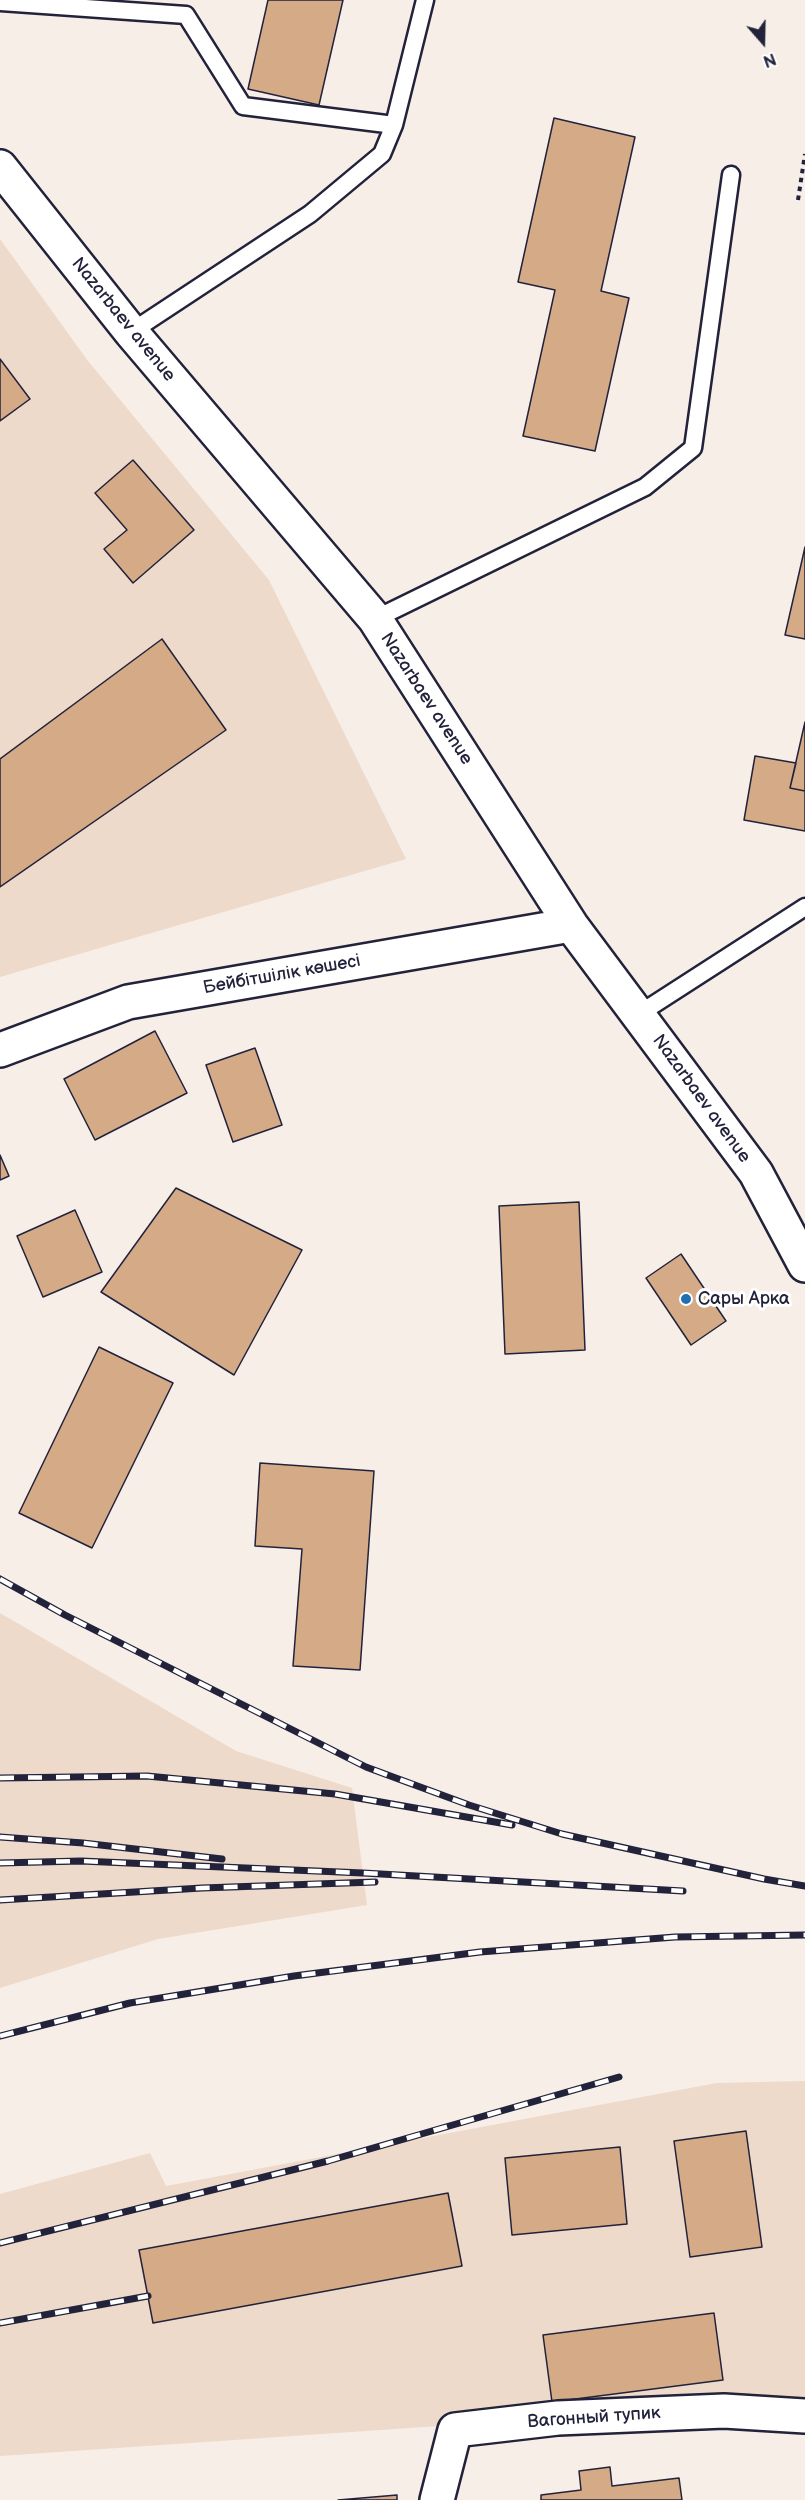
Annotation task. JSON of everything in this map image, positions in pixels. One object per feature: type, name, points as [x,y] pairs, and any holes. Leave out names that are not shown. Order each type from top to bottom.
[{"type":"street","name":"Nazarbaev avenue","points":[[0,166],[131,332],[375,619],[571,925],[756,1173],[805,1265]]},
{"type":"street","name":"Бейбітшілік көшесі","points":[[0,1050],[128,1002],[571,925]]},
{"type":"street","name":"Вагонный тупик","points":[[437,2500],[455,2430],[558,2418],[724,2410],[805,2416]]},
{"type":"lane","points":[[131,332],[310,214],[382,154],[394,125],[425,0]]},
{"type":"lane","points":[[0,2],[186,15],[243,106],[394,125]]},
{"type":"lane","points":[[375,619],[645,487],[693,448],[731,175]]},
{"type":"lane","points":[[639,1014],[805,907]]},
{"type":"path","points":[[798,200],[805,154]]},
{"type":"shaded area","points":[[0,239],[88,361],[269,580],[406,859],[0,977]]},
{"type":"shaded area","points":[[0,1613],[236,1751],[352,1788],[367,1905],[158,1939],[0,1988]]},
{"type":"shaded area","points":[[805,2081],[805,2401],[0,2456],[0,2194],[150,2153],[166,2186],[717,2083]]},
{"type":"building","points":[[268,0],[343,0],[319,105],[248,89]]},
{"type":"building","points":[[554,118],[635,137],[601,291],[629,298],[595,451],[523,436],[555,290],[518,282]]},
{"type":"building","points":[[0,359],[30,399],[0,421]]},
{"type":"building","points":[[133,460],[194,530],[133,583],[104,549],[127,530],[95,493]]},
{"type":"building","points":[[805,547],[805,639],[785,635]]},
{"type":"building","points":[[162,639],[226,730],[0,887],[0,759]]},
{"type":"building","points":[[805,722],[805,791],[790,788]]},
{"type":"building","points":[[755,756],[796,763],[790,788],[805,791],[805,831],[744,820]]},
{"type":"building","points":[[155,1031],[187,1093],[95,1140],[64,1079]]},
{"type":"building","points":[[255,1048],[282,1125],[233,1142],[206,1065]]},
{"type":"building","points":[[0,1155],[9,1176],[0,1180]]},
{"type":"building","points":[[176,1188],[302,1250],[234,1375],[101,1292]]},
{"type":"building","points":[[579,1202],[585,1350],[505,1354],[499,1206]]},
{"type":"building","points":[[75,1210],[102,1272],[43,1297],[17,1236]]},
{"type":"building","name":"Сары Арка","points":[[681,1254],[726,1321],[691,1345],[646,1278]]},
{"type":"building","points":[[99,1347],[173,1383],[92,1548],[19,1513]]},
{"type":"building","points":[[260,1463],[374,1471],[360,1670],[293,1666],[302,1549],[255,1546]]},
{"type":"building","points":[[746,2131],[762,2247],[690,2257],[674,2141]]},
{"type":"building","points":[[620,2147],[627,2224],[512,2235],[505,2158]]},
{"type":"building","points":[[448,2193],[462,2266],[153,2323],[139,2250]]},
{"type":"building","points":[[714,2313],[723,2380],[552,2402],[543,2335]]},
{"type":"building","points":[[610,2467],[612,2486],[679,2478],[682,2500],[541,2500],[541,2495],[581,2490],[579,2471]]},
{"type":"building","points":[[397,2495],[397,2500],[338,2500]]},
{"type":"railway","points":[[0,1579],[65,1615],[366,1767],[469,1805],[562,1834],[805,1886]]},
{"type":"railway","points":[[0,1778],[147,1776],[335,1794],[512,1825]]},
{"type":"railway","points":[[0,1837],[83,1843],[222,1859]]},
{"type":"railway","points":[[0,1863],[81,1861],[363,1873],[683,1891]]},
{"type":"railway","points":[[0,1900],[202,1888],[375,1882]]},
{"type":"railway","points":[[0,2036],[130,2003],[294,1976],[480,1952],[675,1937],[805,1935]]},
{"type":"railway","points":[[0,2243],[328,2161],[619,2077]]},
{"type":"railway","points":[[0,2323],[148,2296]]},
{"type":"place","name":"Сары Арка","points":[[686,1299]]}]
